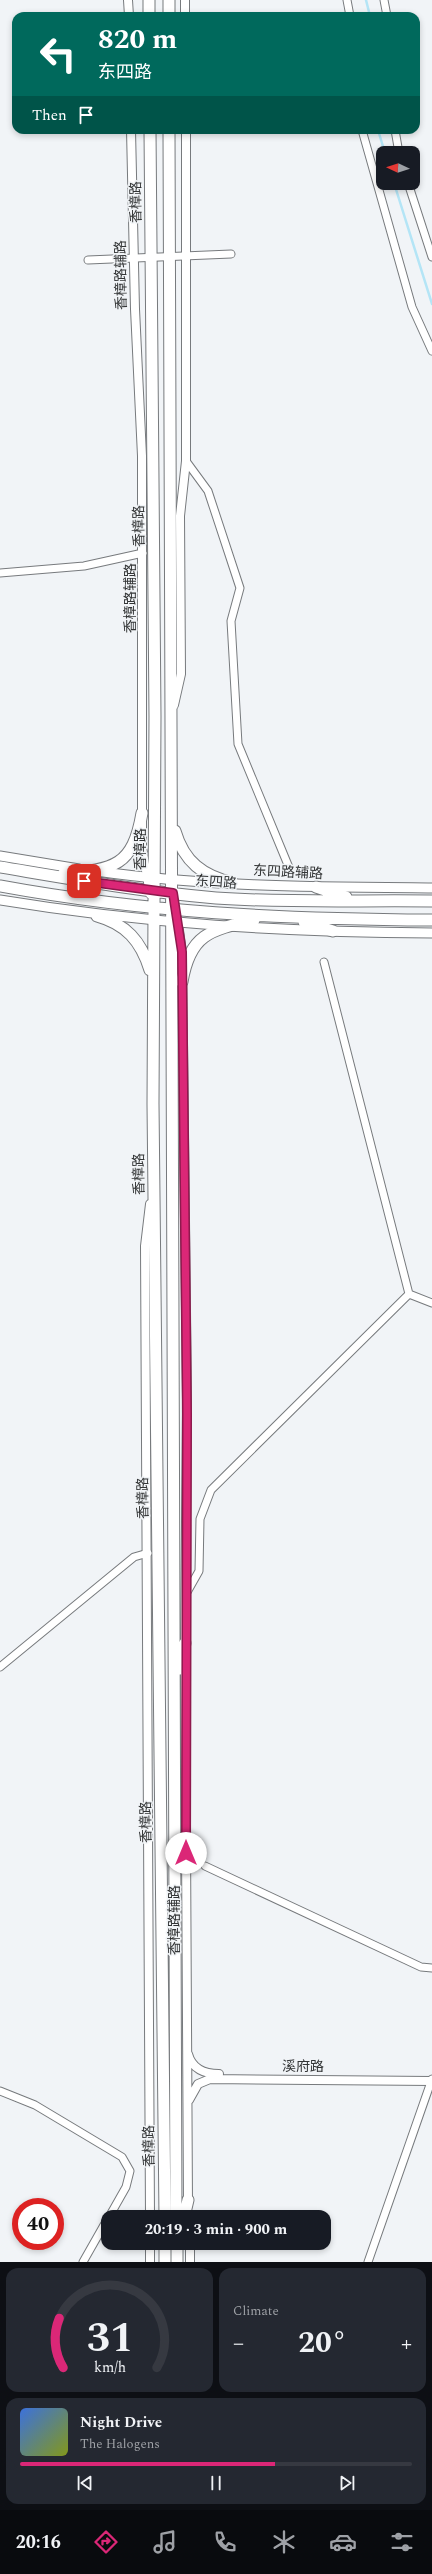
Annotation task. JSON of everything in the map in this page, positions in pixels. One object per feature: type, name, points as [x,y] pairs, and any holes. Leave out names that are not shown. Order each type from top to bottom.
[{"type":"main road","name":"香樟路","points":[[150,134],[151,878],[154,922],[154,1179],[165,2210]]},
{"type":"main road","name":"香樟路","points":[[169,134],[172,716],[171,880],[174,923],[176,2210]]},
{"type":"main road","points":[[172,812],[178,840],[186,857],[208,876],[233,883]]},
{"type":"main road","points":[[42,874],[94,871],[112,867],[126,857],[136,839],[142,813]]},
{"type":"main road","name":"东四路辅路","points":[[0,856],[94,871],[171,880],[316,887],[432,888]]},
{"type":"main road","name":"东四路","points":[[0,867],[172,893],[281,901],[432,900]]},
{"type":"main road","points":[[0,886],[110,905],[173,911],[292,918],[432,920]]},
{"type":"main road","points":[[316,887],[354,900]]},
{"type":"main road","points":[[0,900],[97,916],[154,922],[333,932],[432,934]]},
{"type":"main road","points":[[97,916],[119,924],[133,936],[143,951],[153,982]]},
{"type":"main road","points":[[182,982],[187,960],[195,945],[210,932],[225,927],[270,917]]},
{"type":"main road","points":[[292,918],[333,932]]},
{"type":"main road","points":[[175,1689],[185,1643]]},
{"type":"main road","points":[[186,2210],[188,2200]]},
{"type":"main road","points":[[165,2250],[165,2262]]},
{"type":"main road","points":[[177,2250],[177,2262]]},
{"type":"street","points":[[128,0],[129,12]]},
{"type":"street","points":[[185,0],[186,12]]},
{"type":"street","points":[[347,0],[349,12]]},
{"type":"street","points":[[384,0],[386,12]]},
{"type":"street","name":"香樟路辅路","points":[[131,134],[134,258],[142,456],[142,847],[151,878]]},
{"type":"street","name":"香樟路","points":[[172,716],[181,674],[180,516],[186,461],[186,134]]},
{"type":"street","points":[[363,134],[412,307],[432,351]]},
{"type":"street","points":[[396,134],[398,146]]},
{"type":"street","points":[[410,190],[432,257]]},
{"type":"street","points":[[88,260],[231,254]]},
{"type":"street","points":[[186,461],[208,491],[240,588],[231,621],[238,744],[288,865]]},
{"type":"street","points":[[0,573],[84,566],[143,553]]},
{"type":"street","name":"香樟路辅路","points":[[174,923],[182,952],[187,1415],[185,1643],[189,2210]]},
{"type":"street","points":[[324,962],[409,1294]]},
{"type":"street","points":[[150,2210],[148,1552],[145,1246],[154,1179]]},
{"type":"street","points":[[409,1294],[432,1303]]},
{"type":"street","points":[[186,1594],[199,1571],[200,1519],[211,1490],[409,1294]]},
{"type":"street","points":[[0,1667],[134,1557],[148,1552]]},
{"type":"street","points":[[205,1866],[421,1967],[432,1968]]},
{"type":"street","name":"溪府路","points":[[187,2050],[194,2066],[208,2074],[432,2076]]},
{"type":"street","name":"溪府路","points":[[188,2104],[198,2084],[210,2079],[432,2080]]},
{"type":"street","points":[[368,2262],[432,2080]]},
{"type":"street","points":[[0,2091],[35,2105],[122,2157],[130,2171],[126,2187],[113,2210]]},
{"type":"street","points":[[83,2262],[101,2230]]},
{"type":"street","points":[[150,2250],[150,2262]]},
{"type":"street","points":[[190,2250],[190,2262]]},
{"type":"waterway","points":[[366,0],[369,12]]},
{"type":"waterway","points":[[379,134],[383,146]]},
{"type":"waterway","points":[[396,190],[432,304]]},
{"type":"route","points":[[84,881],[173,893],[182,952],[187,1414],[185,1643],[186,1853]]}]
